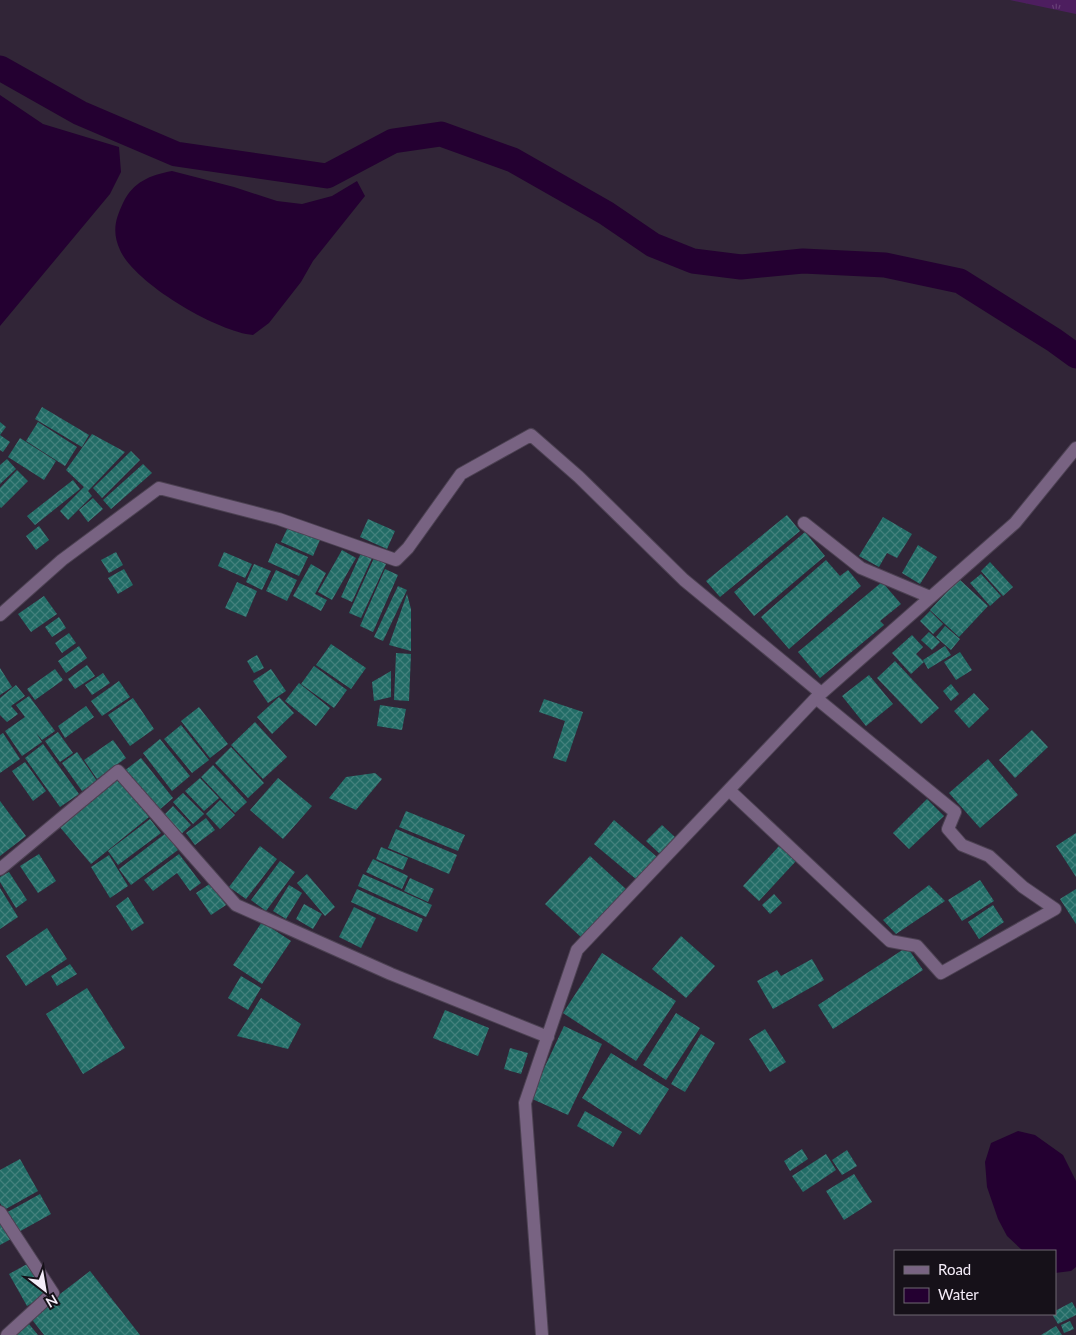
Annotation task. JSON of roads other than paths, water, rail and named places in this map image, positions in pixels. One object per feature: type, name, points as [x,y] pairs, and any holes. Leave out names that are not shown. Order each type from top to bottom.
[{"type":"street","points":[[0,615],[62,560],[159,488],[279,519],[396,560],[408,548],[461,474],[531,436],[579,477],[684,580],[955,812],[948,829],[962,845],[990,856],[1023,887],[1055,908],[941,973],[916,946],[890,942],[729,790]]},
{"type":"street","points":[[542,1335],[525,1103],[577,950],[818,696],[1015,523],[1076,448]]},
{"type":"street","points":[[804,523],[860,568],[930,598]]},
{"type":"street","points":[[0,869],[118,771],[236,905],[391,974],[548,1037]]},
{"type":"street","points":[[0,1212],[53,1293],[7,1335]]},
{"type":"water","points":[[0,95],[43,124],[119,147],[121,172],[110,194],[0,326]]},
{"type":"water","points":[[172,171],[234,187],[277,201],[302,204],[332,196],[357,181],[365,196],[313,261],[301,282],[269,323],[253,335],[220,325],[199,316],[179,304],[142,277],[120,250],[115,226],[120,209],[127,196],[137,185],[149,177]]},
{"type":"water","points":[[1018,1131],[1035,1135],[1063,1155],[1076,1181],[1076,1267],[1071,1271],[1056,1273],[1056,1250],[1022,1250],[1007,1236],[998,1219],[987,1187],[985,1162],[991,1143]]},
{"type":"waterway","points":[[0,68],[80,113],[176,154],[327,176],[393,141],[441,134],[513,160],[606,213],[653,245],[693,261],[741,267],[803,261],[885,265],[960,281],[1076,356]]}]
